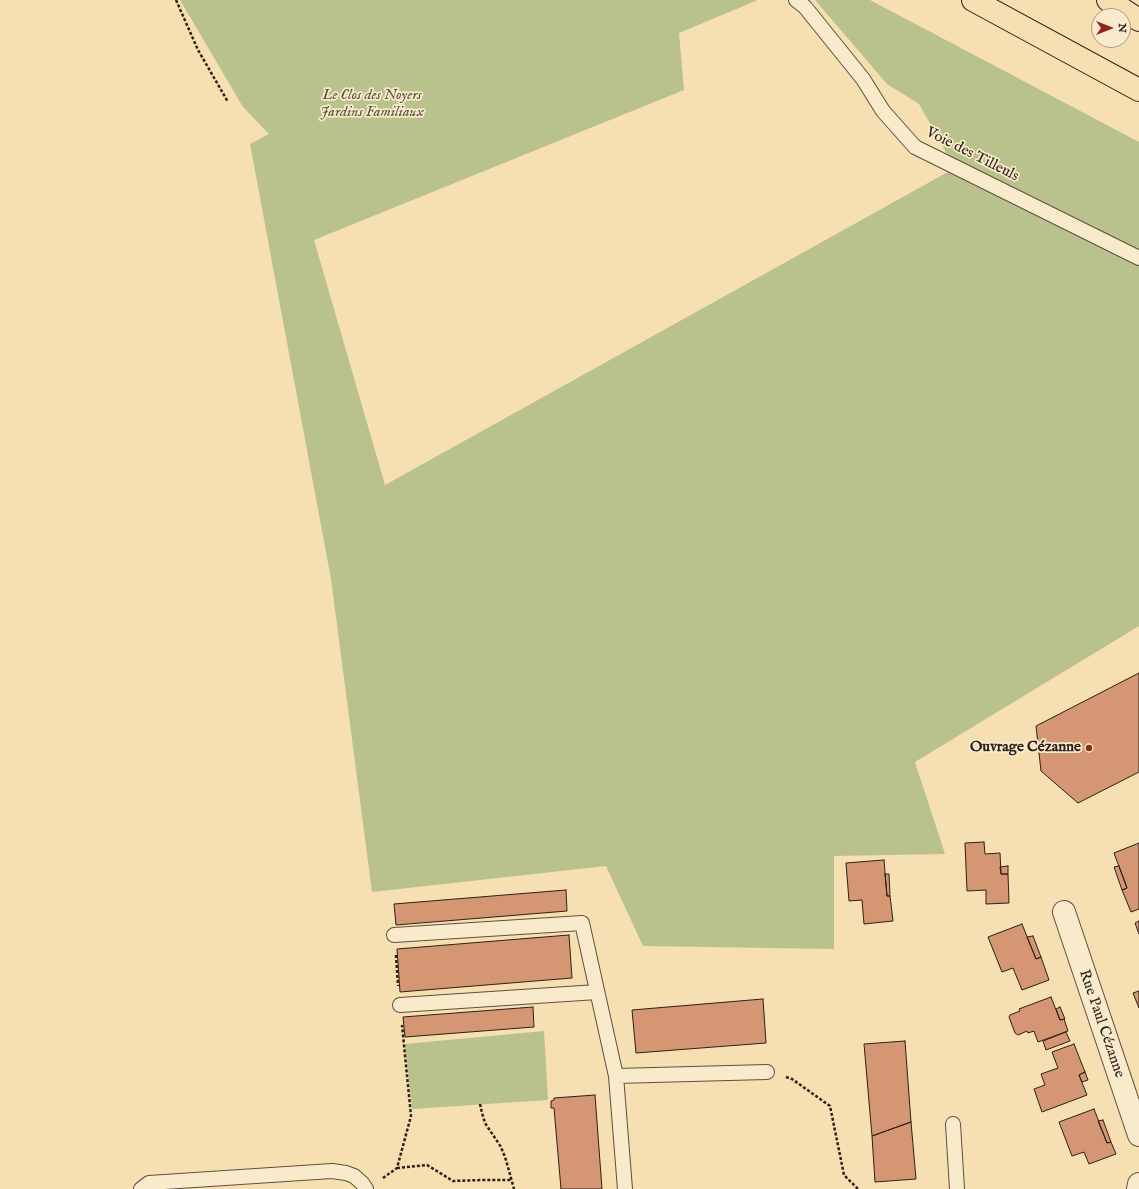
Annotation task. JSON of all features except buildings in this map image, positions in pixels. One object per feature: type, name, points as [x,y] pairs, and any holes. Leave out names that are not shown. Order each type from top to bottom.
[{"type":"highway","points":[[973,0],[1139,90]]},
{"type":"highway","points":[[1108,0],[1139,20]]},
{"type":"street","name":"Rue Paul Cézanne","points":[[1064,912],[1139,1135]]},
{"type":"street","points":[[1138,1189],[1139,1184]]},
{"type":"lane","name":"Voie des Tilleuls","points":[[796,0],[805,7],[863,79],[883,111],[914,146],[1139,258]]},
{"type":"lane","points":[[394,935],[582,923],[616,1076],[625,1189]]},
{"type":"lane","points":[[400,1005],[597,992]]},
{"type":"lane","points":[[616,1076],[767,1072]]},
{"type":"lane","points":[[953,1124],[957,1189]]},
{"type":"lane","points":[[141,1189],[149,1183],[332,1171],[354,1176],[366,1189]]},
{"type":"path","points":[[176,0],[198,50],[228,102]]},
{"type":"path","points":[[394,935],[411,1116],[397,1168]]},
{"type":"path","points":[[767,1072],[792,1079],[830,1106],[844,1175],[858,1189]]},
{"type":"path","points":[[480,1104],[485,1123],[501,1147],[514,1189]]},
{"type":"path","points":[[380,1181],[397,1168],[428,1165],[453,1181],[511,1180]]},
{"type":"green space","name":"Le Clos des Noyers Jardins Familiaux","points":[[180,0],[758,0],[679,33],[684,90],[314,240],[385,485],[955,168],[919,104],[887,84],[815,0],[870,0],[1139,142],[1139,626],[915,762],[945,854],[834,856],[834,949],[643,946],[606,866],[372,892],[331,579],[250,144],[269,134],[243,107]]},
{"type":"green space","points":[[544,1031],[548,1100],[412,1109],[405,1044]]},
{"type":"place","name":"Ouvrage Cézanne","points":[[1089,748]]}]
